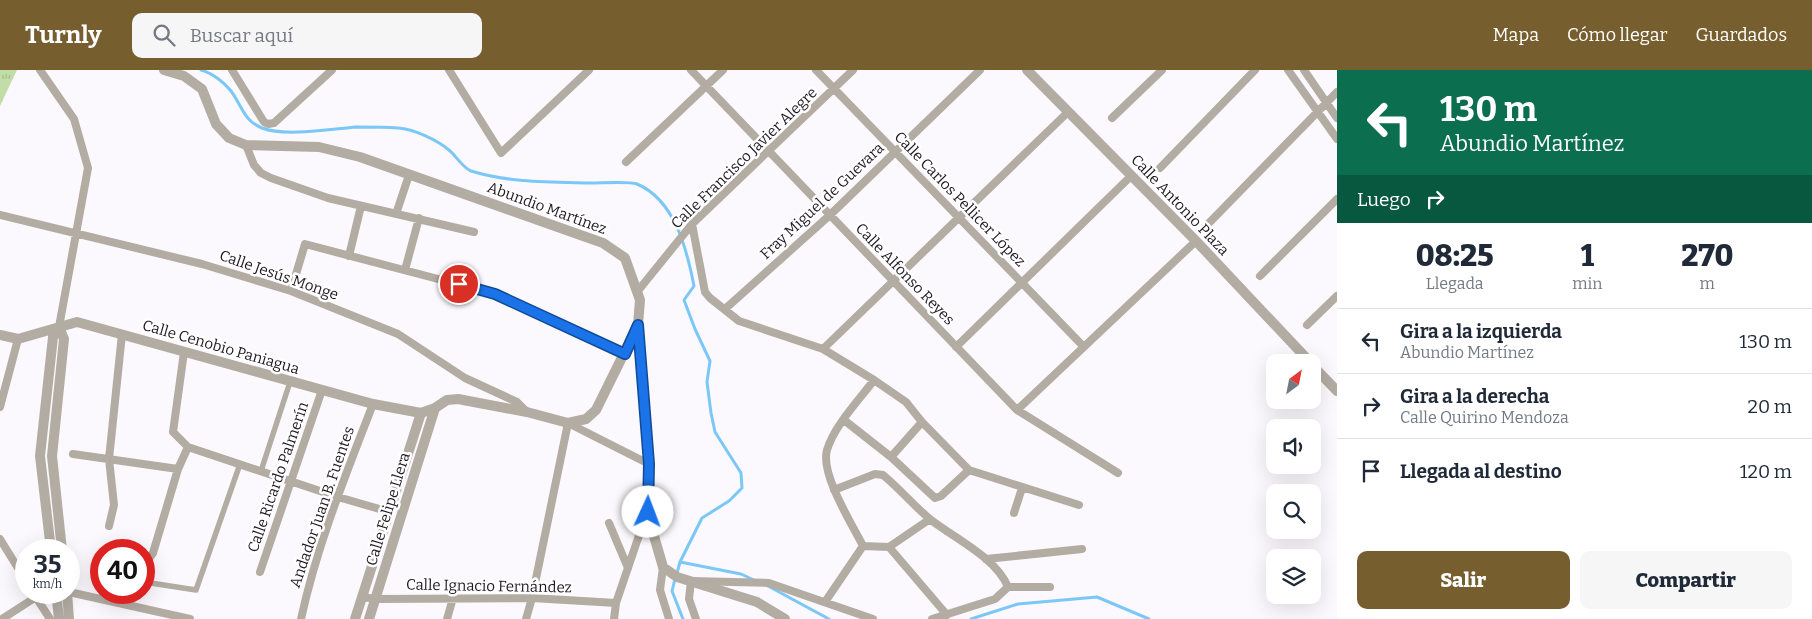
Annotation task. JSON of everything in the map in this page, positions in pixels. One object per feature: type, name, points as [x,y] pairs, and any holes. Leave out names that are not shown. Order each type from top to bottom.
[{"type":"street","points":[[40,70],[74,119],[88,168],[59,327],[53,337],[40,456],[49,539]]},
{"type":"street","name":"Abundio Martínez","points":[[164,70],[184,76],[202,89],[216,124],[229,138],[246,145],[319,147],[360,157],[603,243],[624,258],[640,300],[638,325],[596,410],[586,418],[568,423]]},
{"type":"street","points":[[232,70],[264,122],[268,124],[274,124],[329,71]]},
{"type":"street","points":[[460,70],[451,74],[501,153],[589,70]]},
{"type":"street","name":"Calle Alfonso Reyes","points":[[691,70],[1017,410],[1118,474]]},
{"type":"street","points":[[626,162],[723,70]]},
{"type":"street","name":"Calle Carlos Pellicer López","points":[[816,70],[1084,347]]},
{"type":"street","name":"Calle Francisco Javier Alegre","points":[[637,292],[691,226],[854,70]]},
{"type":"street","name":"Fray Miguel de Guevara","points":[[726,309],[830,215],[980,70]]},
{"type":"street","name":"Calle Antonio Plaza","points":[[1027,70],[1196,241],[1302,354]]},
{"type":"street","points":[[1112,118],[1162,70]]},
{"type":"street","points":[[1160,168],[1255,70]]},
{"type":"street","points":[[1288,70],[1337,140]]},
{"type":"street","points":[[1304,70],[1337,118]]},
{"type":"street","points":[[1210,223],[1337,92]]},
{"type":"street","points":[[823,349],[1068,112]]},
{"type":"street","points":[[246,145],[254,165],[261,173],[328,198],[474,232]]},
{"type":"street","points":[[396,214],[408,174]]},
{"type":"street","points":[[956,347],[1131,176]]},
{"type":"street","points":[[1260,276],[1337,199]]},
{"type":"street","points":[[349,256],[361,206]]},
{"type":"street","name":"Calle Jesús Monge","points":[[0,216],[202,264],[291,291],[398,334],[465,378],[516,402],[527,412]]},
{"type":"street","points":[[406,270],[419,218]]},
{"type":"street","points":[[691,226],[705,292],[739,321],[823,349],[874,380],[906,402],[922,422],[969,470],[1079,505]]},
{"type":"street","points":[[1017,410],[1196,241]]},
{"type":"street","points":[[291,291],[305,244],[495,294],[625,354]]},
{"type":"street","points":[[1307,325],[1337,296]]},
{"type":"street","name":"Calle Cenobio Paniagua","points":[[0,336],[18,339],[78,322],[372,404],[421,413]]},
{"type":"street","points":[[638,325],[649,464],[648,512],[664,569],[660,590],[669,619]]},
{"type":"street","points":[[59,327],[64,339],[52,456],[61,539]]},
{"type":"street","points":[[109,526],[114,505],[109,459],[122,334]]},
{"type":"street","points":[[0,407],[18,339]]},
{"type":"street","points":[[184,352],[173,432],[188,447],[338,497],[390,512]]},
{"type":"street","points":[[1321,374],[1337,391]]},
{"type":"street","points":[[863,546],[834,490],[828,469],[826,451],[834,432],[874,380]]},
{"type":"street","points":[[261,471],[290,382]]},
{"type":"street","name":"Calle Ricardo Palmerín","points":[[260,572],[322,390]]},
{"type":"street","points":[[421,413],[435,408],[447,400],[458,399],[527,412],[568,423],[649,464]]},
{"type":"street","points":[[46,403],[58,405]]},
{"type":"street","name":"Andador Juan B. Fuentes","points":[[302,619],[308,585],[372,404]]},
{"type":"street","name":"Calle Felipe Llera","points":[[369,619],[435,408]]},
{"type":"street","name":"Calle Felipe Llera","points":[[355,619],[421,413]]},
{"type":"street","points":[[843,421],[891,458],[929,494],[936,498],[941,496],[969,470]]},
{"type":"street","points":[[891,458],[922,422]]},
{"type":"street","points":[[526,619],[568,423]]},
{"type":"street","points":[[155,546],[178,469],[188,447]]},
{"type":"street","points":[[73,454],[178,469]]},
{"type":"street","points":[[40,456],[52,456]]},
{"type":"street","points":[[155,584],[196,590],[240,464]]},
{"type":"street","points":[[834,490],[875,474],[883,475],[930,519],[986,559],[1004,577],[1008,587]]},
{"type":"street","points":[[1014,513],[1022,488]]},
{"type":"street","points":[[614,619],[616,603],[648,512]]},
{"type":"street","points":[[863,546],[889,547],[930,519]]},
{"type":"street","points":[[609,523],[628,568]]},
{"type":"street","points":[[49,536],[61,536]]},
{"type":"street","points":[[0,538],[15,563]]},
{"type":"street","points":[[825,602],[863,546]]},
{"type":"street","points":[[889,547],[947,615]]},
{"type":"street","points":[[986,559],[1082,549]]},
{"type":"street","points":[[664,569],[677,577],[757,602],[785,619]]},
{"type":"street","points":[[691,581],[769,583],[873,619]]},
{"type":"street","points":[[691,581],[689,599],[696,619]]},
{"type":"street","points":[[932,619],[995,599],[1008,587],[1050,587]]},
{"type":"street","name":"Calle Ignacio Fernández","points":[[362,597],[376,599],[532,598],[616,603]]},
{"type":"street","points":[[447,619],[453,598]]},
{"type":"street","points":[[2,619],[22,604]]},
{"type":"street","points":[[40,604],[50,619]]},
{"type":"street","points":[[57,604],[59,619]]},
{"type":"street","points":[[68,604],[69,619]]},
{"type":"street","points":[[124,604],[190,619]]},
{"type":"green space","points":[[0,70],[17,70],[0,106]]},
{"type":"waterway","points":[[201,70],[225,84],[251,121],[262,128],[272,131],[321,131],[356,127],[404,129],[438,142],[471,171],[501,178],[531,181],[633,183],[650,192],[661,202],[677,228],[691,272],[694,286],[684,300],[710,361],[707,382],[715,432],[741,473],[742,488],[729,501],[702,518],[680,562],[677,573]]},
{"type":"waterway","points":[[680,562],[741,574],[756,581]]},
{"type":"waterway","points":[[675,579],[672,591],[683,619]]},
{"type":"waterway","points":[[768,586],[829,619]]},
{"type":"waterway","points":[[971,619],[1018,604],[1097,597],[1149,619]]},
{"type":"route","points":[[459,284],[495,294],[625,354],[638,325],[649,464],[648,512]]}]
